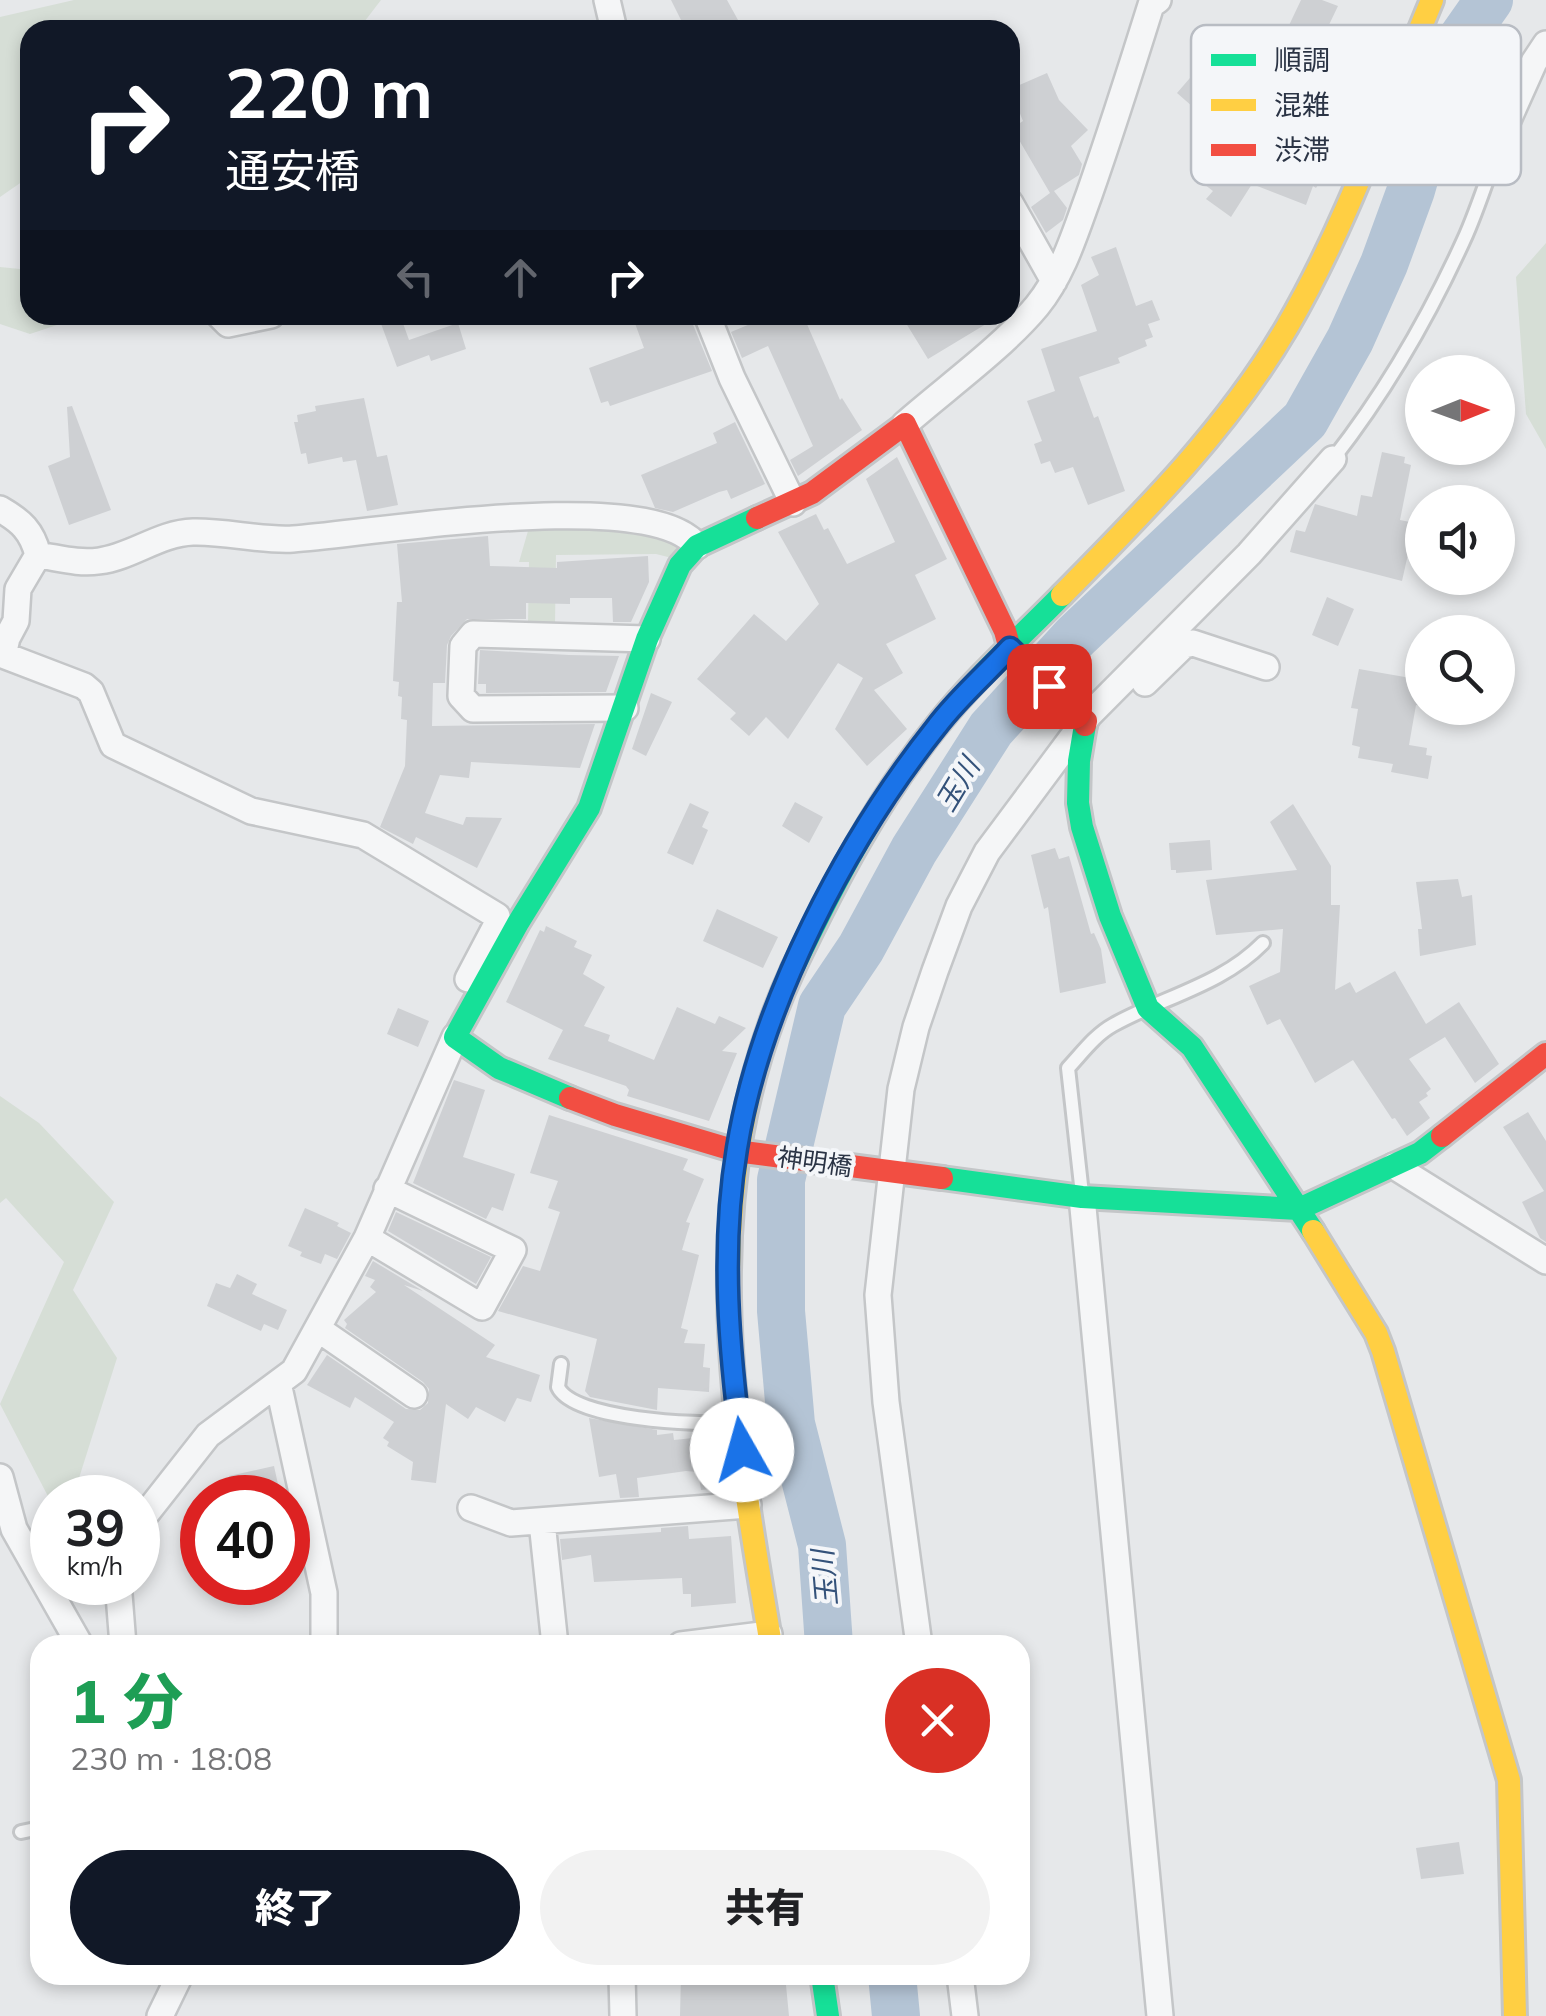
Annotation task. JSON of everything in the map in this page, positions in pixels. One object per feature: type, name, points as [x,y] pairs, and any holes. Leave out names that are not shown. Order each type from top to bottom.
[{"type":"street","points":[[1422,25],[1432,0]]},
{"type":"street","points":[[1020,324],[1054,281],[1066,257],[1152,2]]},
{"type":"street","points":[[1521,91],[1546,44]]},
{"type":"street","points":[[769,1635],[729,1355],[726,1290],[746,1100],[774,1010],[849,858],[888,794],[938,724],[1015,655],[1221,423],[1259,372],[1305,295],[1355,185]]},
{"type":"street","points":[[1020,221],[1054,281]]},
{"type":"street","points":[[711,325],[732,378],[793,502]]},
{"type":"street","points":[[160,1496],[208,1435],[294,1371],[318,1330],[366,1238],[475,1000],[589,808],[647,639],[680,565],[697,546],[812,494],[854,466],[1019,325]]},
{"type":"street","points":[[906,424],[1015,655],[1082,716],[1102,723],[1184,645],[1193,643],[1266,667]]},
{"type":"street","points":[[919,1635],[878,1328],[884,1171],[916,1027],[959,906],[987,852],[1082,716],[1250,554],[1334,459]]},
{"type":"street","points":[[0,510],[20,520],[34,538],[38,554],[18,589],[16,622],[2,655],[84,686],[91,692],[113,745],[251,811],[363,835],[497,916],[498,922],[468,980],[466,991],[475,1000]]},
{"type":"street","points":[[38,554],[81,563],[104,561],[168,535],[193,532],[287,540],[503,517],[651,521],[691,538],[697,546]]},
{"type":"street","points":[[625,708],[472,708],[461,696],[462,646],[473,634],[647,639]]},
{"type":"street","points":[[1082,716],[1078,803],[1082,827],[1110,916],[1148,1008],[1192,1047],[1300,1209],[1376,1333],[1383,1351],[1508,1780],[1515,2016]]},
{"type":"street","name":"神明橋","points":[[456,1037],[498,1068],[528,1082],[615,1115],[743,1152],[1082,1197],[1300,1209]]},
{"type":"street","points":[[1300,1209],[1420,1153],[1546,1054]]},
{"type":"street","points":[[1394,1166],[1546,1261]]},
{"type":"street","points":[[366,1238],[482,1308],[514,1250],[387,1189]]},
{"type":"street","points":[[1082,1197],[1160,2016]]},
{"type":"street","points":[[318,1330],[414,1394]]},
{"type":"street","points":[[276,1387],[324,1593],[324,1635]]},
{"type":"street","points":[[0,1478],[14,1529],[74,1635]]},
{"type":"street","points":[[471,1508],[510,1523],[748,1506]]},
{"type":"street","points":[[542,1522],[554,1635]]},
{"type":"street","points":[[119,1605],[121,1635]]},
{"type":"street","points":[[160,2016],[175,1985]]},
{"type":"street","points":[[622,1985],[623,2016]]},
{"type":"street","points":[[823,1985],[828,2016]]},
{"type":"street","points":[[961,1985],[964,2016]]},
{"type":"lane","points":[[1334,459],[1375,406],[1427,314],[1468,232],[1485,185]]},
{"type":"lane","points":[[1082,1197],[1068,1068],[1110,1026],[1214,978],[1248,958],[1263,942]]},
{"type":"lane","points":[[561,1364],[558,1386],[561,1394],[572,1402],[658,1422],[738,1423]]},
{"type":"lane","points":[[21,1832],[30,1830]]},
{"type":"shaded area","points":[[74,0],[381,0],[366,20],[20,20],[20,183],[0,197],[0,17]]},
{"type":"shaded area","points":[[1546,243],[1546,449],[1526,414],[1516,277]]},
{"type":"shaded area","points":[[0,267],[20,269],[20,325],[57,325],[30,334],[0,324]]},
{"type":"shaded area","points":[[620,523],[680,540],[672,558],[656,554],[556,555],[555,624],[528,624],[529,562],[519,562],[530,524]]},
{"type":"shaded area","points":[[0,1096],[39,1123],[114,1202],[73,1290],[117,1358],[80,1475],[37,1475],[0,1404],[64,1262],[6,1198],[0,1203]]},
{"type":"building","points":[[671,0],[727,0],[738,20],[681,20]]},
{"type":"building","points":[[1301,0],[1322,0],[1338,6],[1329,25],[1289,25]]},
{"type":"building","points":[[1047,73],[1059,100],[1088,130],[1071,146],[1082,164],[1079,175],[1054,191],[1067,208],[1063,220],[1046,233],[1031,207],[1050,193],[1020,142],[1020,85]]},
{"type":"building","points":[[1191,77],[1191,105],[1177,93]]},
{"type":"building","points":[[1205,185],[1251,185],[1231,217],[1206,199],[1213,191]]},
{"type":"building","points":[[1255,185],[1318,185],[1313,186],[1306,205]]},
{"type":"building","points":[[1116,247],[1136,306],[1152,300],[1160,320],[1148,324],[1153,337],[1145,340],[1147,346],[1118,358],[1120,363],[1079,377],[1094,418],[1098,416],[1125,491],[1088,505],[1073,467],[1055,473],[1050,461],[1041,464],[1034,444],[1042,441],[1027,401],[1055,391],[1041,349],[1097,331],[1081,285],[1099,275],[1091,257]]},
{"type":"building","points":[[381,325],[404,325],[409,340],[459,325],[466,349],[431,361],[429,355],[397,367]]},
{"type":"building","points":[[636,325],[693,325],[712,371],[610,406],[608,401],[601,403],[589,368],[644,348]]},
{"type":"building","points":[[748,325],[807,325],[840,400],[862,430],[798,476],[790,460],[813,446],[768,346],[742,358],[731,332]]},
{"type":"building","points":[[907,325],[984,325],[928,359]]},
{"type":"building","points":[[364,398],[377,457],[387,455],[398,505],[367,511],[356,460],[343,462],[342,457],[308,464],[306,453],[301,454],[294,422],[298,422],[297,415],[316,411],[315,406]]},
{"type":"building","points":[[72,406],[111,510],[69,525],[48,466],[70,457],[67,407]]},
{"type":"building","points":[[735,422],[765,484],[731,499],[727,490],[719,492],[673,512],[655,508],[641,475],[717,443],[713,433]]},
{"type":"building","points":[[1382,452],[1405,457],[1405,465],[1411,465],[1400,520],[1405,521],[1402,581],[1290,552],[1296,530],[1305,532],[1315,504],[1357,516],[1361,495],[1372,497]]},
{"type":"building","points":[[897,457],[947,559],[915,575],[936,619],[886,644],[903,673],[874,690],[907,729],[867,766],[835,729],[863,678],[838,663],[788,739],[766,717],[749,736],[730,719],[736,713],[697,679],[754,614],[786,641],[819,604],[778,532],[816,514],[847,564],[895,542],[866,479]]},
{"type":"building","points":[[488,536],[490,566],[557,568],[557,562],[648,556],[649,582],[631,622],[613,622],[612,598],[570,598],[570,604],[526,603],[526,619],[467,619],[451,636],[445,683],[433,683],[432,726],[595,724],[580,768],[471,762],[469,778],[440,775],[425,813],[463,825],[466,817],[502,818],[477,868],[416,837],[413,844],[380,827],[405,766],[407,720],[401,719],[399,682],[393,681],[397,602],[402,602],[397,544]]},
{"type":"building","points":[[1327,597],[1354,609],[1338,646],[1312,635]]},
{"type":"building","points":[[480,650],[619,656],[606,692],[486,693],[486,684],[478,684]]},
{"type":"building","points":[[1359,669],[1405,677],[1405,725],[1412,725],[1409,745],[1427,748],[1426,755],[1432,756],[1428,779],[1391,772],[1393,764],[1358,758],[1360,747],[1352,745],[1358,709],[1351,708]]},
{"type":"building","points":[[651,693],[672,702],[646,756],[632,749]]},
{"type":"building","points":[[795,802],[823,817],[809,843],[782,826]]},
{"type":"building","points":[[690,803],[709,812],[702,827],[708,830],[693,865],[667,853]]},
{"type":"building","points":[[1293,804],[1331,866],[1331,905],[1340,905],[1335,990],[1350,982],[1356,993],[1395,971],[1426,1024],[1459,1002],[1499,1064],[1475,1083],[1445,1037],[1409,1059],[1431,1089],[1419,1102],[1430,1118],[1407,1136],[1353,1060],[1315,1083],[1280,1019],[1267,1025],[1249,986],[1280,972],[1283,929],[1216,935],[1206,880],[1297,870],[1270,822]]},
{"type":"building","points":[[1210,840],[1212,870],[1171,870],[1169,843]]},
{"type":"building","points":[[1055,848],[1059,859],[1069,856],[1091,934],[1094,933],[1101,949],[1106,983],[1060,993],[1048,907],[1044,909],[1031,855]]},
{"type":"building","points":[[1458,879],[1462,897],[1472,895],[1476,945],[1420,956],[1418,929],[1422,929],[1416,882]]},
{"type":"building","points":[[717,909],[778,937],[763,968],[703,941]]},
{"type":"building","points":[[546,926],[577,941],[574,947],[592,955],[583,974],[605,987],[584,1026],[610,1035],[608,1041],[654,1060],[677,1007],[715,1024],[719,1016],[746,1028],[722,1051],[737,1053],[709,1121],[627,1096],[626,1086],[548,1059],[563,1030],[506,1002],[540,930],[544,932]]},
{"type":"building","points":[[398,1008],[429,1021],[418,1047],[387,1034]]},
{"type":"building","points":[[454,1080],[485,1090],[463,1157],[515,1174],[503,1211],[492,1207],[486,1219],[413,1183]]},
{"type":"building","points":[[1528,1112],[1546,1141],[1546,1242],[1540,1238],[1522,1202],[1544,1191],[1503,1127]]},
{"type":"building","points":[[549,1115],[688,1159],[683,1170],[704,1179],[686,1222],[690,1223],[682,1250],[699,1255],[681,1328],[688,1330],[684,1343],[705,1344],[703,1367],[710,1368],[709,1392],[658,1388],[657,1410],[590,1397],[585,1391],[597,1339],[498,1311],[523,1266],[540,1271],[560,1212],[548,1208],[558,1181],[530,1173]]},
{"type":"building","points":[[305,1208],[339,1223],[337,1226],[351,1233],[337,1259],[325,1254],[321,1264],[300,1256],[302,1252],[288,1246]]},
{"type":"building","points":[[396,1212],[491,1257],[476,1284],[388,1231]]},
{"type":"building","points":[[373,1261],[423,1291],[404,1285],[495,1345],[486,1357],[540,1375],[531,1402],[517,1398],[505,1422],[476,1407],[468,1419],[446,1404],[436,1483],[411,1480],[413,1462],[387,1446],[389,1442],[383,1438],[394,1422],[355,1397],[350,1408],[307,1385],[327,1355],[406,1409],[420,1410],[428,1403],[429,1389],[423,1382],[345,1328],[344,1320],[376,1292],[370,1287],[375,1280],[365,1276]]},
{"type":"building","points":[[237,1274],[257,1284],[252,1294],[287,1310],[278,1330],[264,1324],[261,1331],[207,1306],[216,1283],[230,1288]]},
{"type":"building","points":[[589,1418],[657,1430],[657,1435],[673,1433],[674,1440],[703,1437],[703,1444],[715,1442],[721,1488],[701,1490],[698,1472],[686,1471],[637,1478],[639,1497],[620,1498],[616,1474],[599,1477]]},
{"type":"building","points":[[274,1466],[276,1475],[234,1475]]},
{"type":"building","points":[[688,1526],[689,1539],[731,1536],[736,1603],[691,1607],[691,1594],[683,1594],[682,1578],[594,1582],[591,1555],[562,1560],[560,1539],[661,1532],[661,1528]]},
{"type":"building","points":[[1459,1842],[1464,1874],[1421,1879],[1416,1848]]},
{"type":"building","points":[[681,1985],[786,1985],[789,2016],[680,2016]]},
{"type":"waterway","name":"玉川","points":[[1471,25],[1489,0]]},
{"type":"waterway","name":"玉川","points":[[828,1635],[822,1545],[791,1424],[781,1311],[781,1180],[822,1006],[861,948],[914,850],[991,729],[1075,637],[1305,420],[1350,340],[1384,264],[1412,185]]},
{"type":"waterway","name":"玉川","points":[[893,1985],[896,2016]]},
{"type":"traffic: fast","points":[[570,1098],[499,1068],[455,1037],[518,923],[589,808],[647,639],[680,565],[697,546],[757,518]]},
{"type":"traffic: fast","points":[[793,969],[859,841],[917,751],[968,690],[1062,595]]},
{"type":"traffic: fast","points":[[1085,725],[1079,761],[1082,827],[1110,916],[1148,1008],[1192,1047],[1313,1231]]},
{"type":"traffic: fast","points":[[942,1178],[1082,1197],[1299,1209],[1420,1153],[1442,1136]]},
{"type":"traffic: fast","points":[[823,1985],[828,2016]]},
{"type":"traffic: slow","points":[[1422,25],[1432,0]]},
{"type":"traffic: slow","points":[[1062,595],[1212,434],[1264,364],[1309,288],[1356,185]]},
{"type":"traffic: slow","points":[[769,1635],[734,1388],[729,1304],[731,1219],[741,1135],[761,1052],[793,969]]},
{"type":"traffic: slow","points":[[1313,1231],[1376,1333],[1383,1351],[1509,1780],[1515,2016]]},
{"type":"traffic: jam","points":[[757,518],[812,493],[905,424],[1005,631],[1010,649],[1086,721],[1085,725]]},
{"type":"traffic: jam","points":[[1442,1136],[1546,1054]]},
{"type":"traffic: jam","points":[[570,1098],[736,1151],[942,1178]]},
{"type":"route","points":[[742,1450],[729,1355],[726,1290],[731,1211],[736,1151],[746,1100],[774,1010],[849,858],[938,724],[1010,648],[1049,686]]}]
